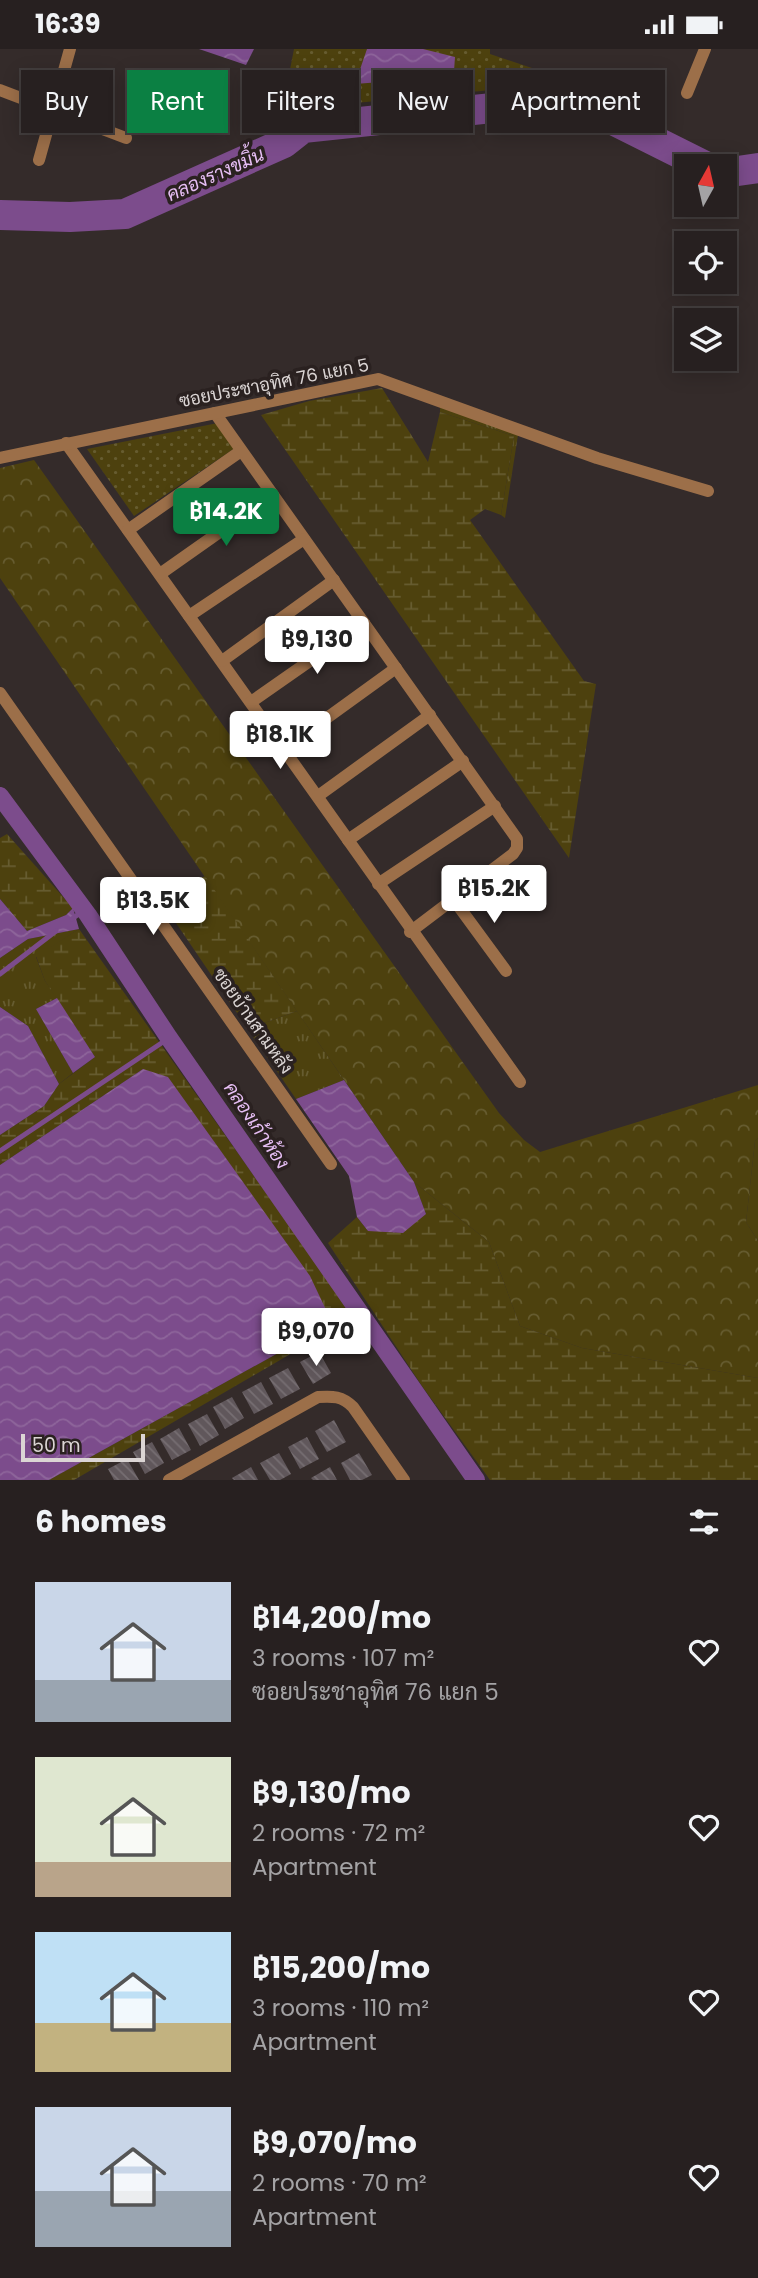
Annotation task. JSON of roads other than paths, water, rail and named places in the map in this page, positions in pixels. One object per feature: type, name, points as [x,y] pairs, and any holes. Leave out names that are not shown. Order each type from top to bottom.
[{"type":"street","points":[[64,70],[70,49]]},
{"type":"street","points":[[687,93],[705,49]]},
{"type":"street","points":[[0,90],[21,97]]},
{"type":"street","points":[[39,160],[46,133]]},
{"type":"street","points":[[113,133],[126,138]]},
{"type":"street","name":"ซอยประชาอุทิศ 76 แยก 5","points":[[0,458],[378,379],[597,458],[708,491]]},
{"type":"street","points":[[215,413],[517,839],[517,848],[410,932]]},
{"type":"street","points":[[66,443],[318,796],[410,932],[520,1082]]},
{"type":"street","points":[[128,530],[241,451]]},
{"type":"street","points":[[160,574],[272,495]]},
{"type":"street","points":[[190,616],[304,539]]},
{"type":"street","points":[[222,661],[334,580]]},
{"type":"street","points":[[251,702],[364,623]]},
{"type":"street","points":[[284,749],[396,668]]},
{"type":"street","name":"ซอยบ้านสามหลัง","points":[[0,693],[331,1164]]},
{"type":"street","points":[[318,796],[430,715]]},
{"type":"street","points":[[348,840],[463,761]]},
{"type":"street","points":[[378,884],[495,806]]},
{"type":"street","points":[[454,900],[506,971]]},
{"type":"street","points":[[169,1480],[318,1397],[332,1396],[344,1398],[353,1407],[399,1478]]},
{"type":"water","points":[[199,49],[254,49],[246,65]]},
{"type":"water","points":[[367,49],[423,49],[455,57],[454,70],[373,70],[373,83],[359,84],[359,72]]},
{"type":"water","points":[[0,899],[27,931],[66,915],[73,908],[79,929],[28,939],[0,958]]},
{"type":"water","points":[[57,998],[95,1057],[73,1073],[36,1009]]},
{"type":"water","points":[[0,1007],[28,1026],[59,1084],[44,1106],[0,1135]]},
{"type":"water","points":[[143,1069],[168,1077],[310,1276],[328,1314],[307,1337],[49,1480],[0,1480],[0,1165]]},
{"type":"water","points":[[344,1080],[414,1182],[426,1214],[403,1233],[368,1231],[357,1217],[349,1176],[296,1099]]},
{"type":"waterway","name":"คลองรางขมิ้น","points":[[0,215],[70,217],[125,214],[284,143],[303,128],[558,101],[605,116],[681,154]]},
{"type":"waterway","name":"คลองรางขมิ้น","points":[[737,171],[758,168]]},
{"type":"waterway","name":"คลองเก้าห้อง","points":[[0,796],[88,915],[169,1038],[476,1480]]},
{"type":"waterway","points":[[72,919],[84,910]]},
{"type":"waterway","points":[[0,974],[56,931]]},
{"type":"waterway","points":[[0,1151],[169,1038]]}]
